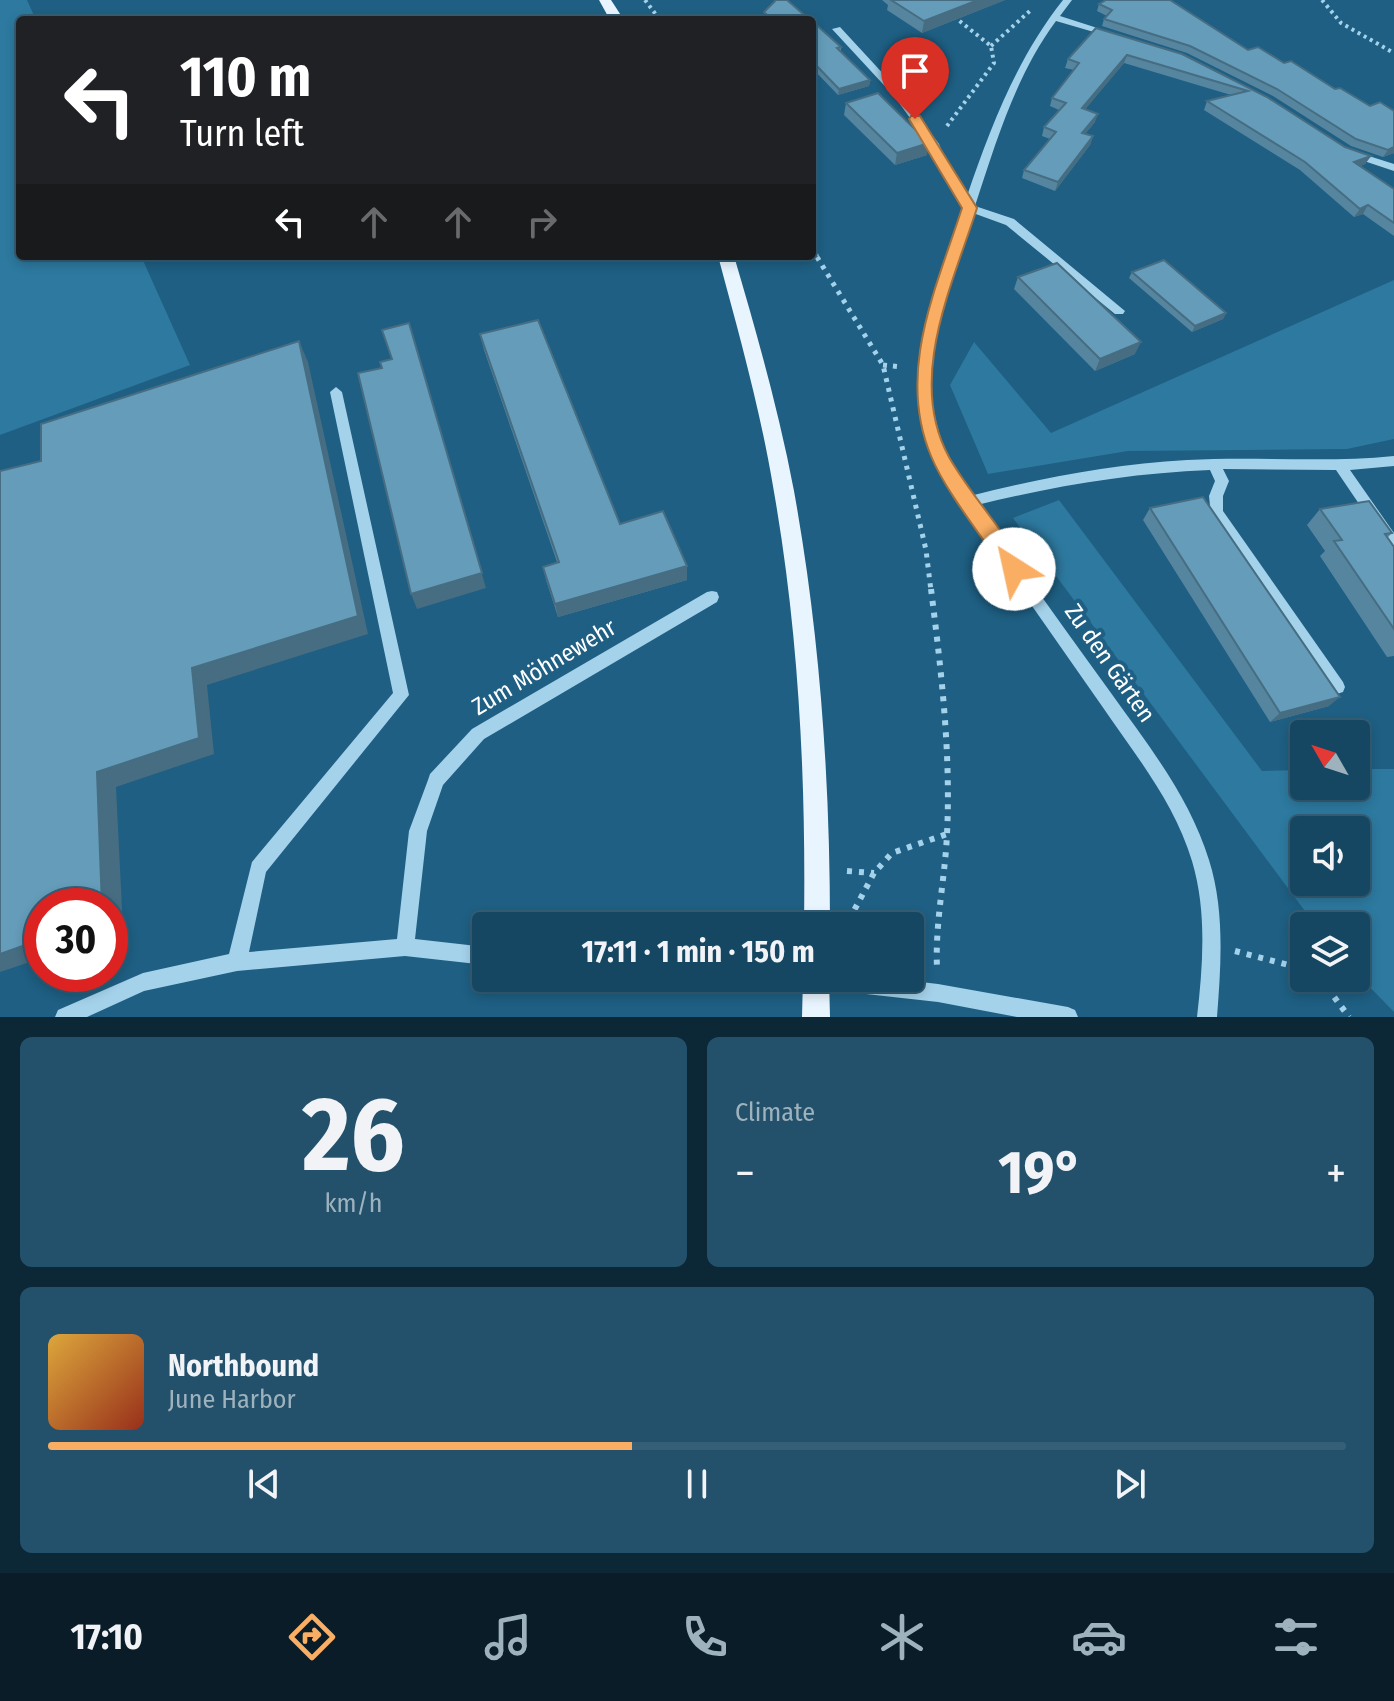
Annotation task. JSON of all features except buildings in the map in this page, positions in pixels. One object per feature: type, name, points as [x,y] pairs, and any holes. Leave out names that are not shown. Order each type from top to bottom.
[{"type":"main road","points":[[727,260],[762,388],[796,568],[811,708],[817,912]]},
{"type":"main road","points":[[816,992],[816,1017]]},
{"type":"street","name":"Zu den Gärten","points":[[1068,0],[1054,17],[1016,84],[986,156],[929,335],[923,371],[926,411],[940,456],[967,502],[1143,752],[1178,809],[1201,862],[1213,945],[1207,1017]]},
{"type":"street","points":[[1054,17],[1128,39]]},
{"type":"street","points":[[837,29],[897,94],[934,144],[945,171],[970,208],[1010,222],[1119,311]]},
{"type":"street","points":[[1333,143],[1394,168]]},
{"type":"street","points":[[237,962],[258,868],[401,695],[336,392]]},
{"type":"street","points":[[967,502],[1057,479],[1136,468],[1214,464],[1340,466],[1394,461]]},
{"type":"street","points":[[1214,464],[1222,481],[1216,496],[1216,512],[1337,687]]},
{"type":"street","points":[[1340,466],[1394,544]]},
{"type":"street","name":"Zum Möhnewehr","points":[[405,947],[418,831],[436,780],[478,734],[712,597]]},
{"type":"street","points":[[65,1017],[143,982],[237,962],[405,947],[472,954]]},
{"type":"street","points":[[924,991],[1068,1017]]},
{"type":"path","points":[[991,46],[1041,0]]},
{"type":"path","points":[[1322,0],[1325,11],[1334,18],[1394,53]]},
{"type":"path","points":[[934,144],[994,63],[991,46],[944,9]]},
{"type":"path","points":[[816,255],[883,365],[926,550],[942,679],[947,834],[935,927],[938,993]]},
{"type":"path","points":[[853,912],[874,873],[892,853],[947,834]]},
{"type":"path","points":[[1213,945],[1290,965]]},
{"type":"path","points":[[1330,992],[1349,1017]]},
{"type":"shaded area","points":[[0,0],[27,0],[34,16],[16,16],[16,260],[143,260],[190,365],[0,435]]},
{"type":"shaded area","points":[[1394,280],[1394,439],[1347,449],[1128,451],[988,474],[950,385],[974,342],[1051,433]]},
{"type":"shaded area","points":[[1059,500],[1262,771],[1290,770],[1290,800],[1370,800],[1370,769],[1394,769],[1394,1012],[1370,987],[1370,912],[1306,912],[1294,896],[1370,896],[1370,816],[1290,816],[1290,891],[1013,518]]},
{"type":"route","points":[[915,119],[934,144],[945,171],[970,208],[929,335],[923,371],[926,411],[940,456],[967,502],[1014,569]]}]
